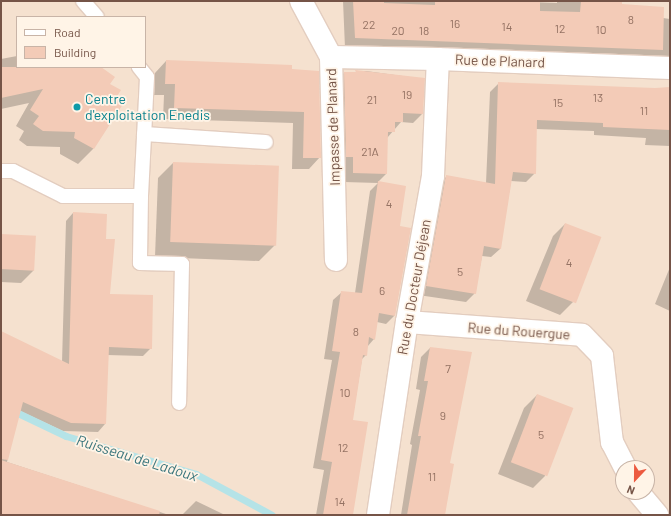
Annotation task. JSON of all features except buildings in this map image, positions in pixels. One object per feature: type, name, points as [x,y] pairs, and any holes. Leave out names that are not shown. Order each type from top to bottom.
[{"type":"street","name":"Impasse de Planard","points":[[302,2],[331,57],[336,260]]},
{"type":"street","name":"Rue de Planard","points":[[331,57],[438,59],[670,68]]},
{"type":"street","name":"Rue du Docteur Déjean","points":[[378,515],[407,322],[433,176],[438,59]]},
{"type":"street","name":"Rue du Rouergue","points":[[407,322],[582,335],[602,356],[612,442],[621,460]]},
{"type":"street","points":[[645,500],[657,515]]},
{"type":"lane","points":[[83,1],[96,16]]},
{"type":"lane","points":[[140,68],[147,77],[141,196],[140,263],[182,264],[180,403]]},
{"type":"lane","points":[[144,134],[266,142]]},
{"type":"lane","points":[[1,171],[13,171],[63,196],[141,196]]},
{"type":"shaded area","points":[[1,1],[670,1],[670,515],[1,515]]},
{"type":"waterway","name":"Ruisseau de Ladoux","points":[[1,405],[66,436],[196,474],[272,515]]},
{"type":"place","name":"Centre d'exploitation Enedis","points":[[77,107]]}]
